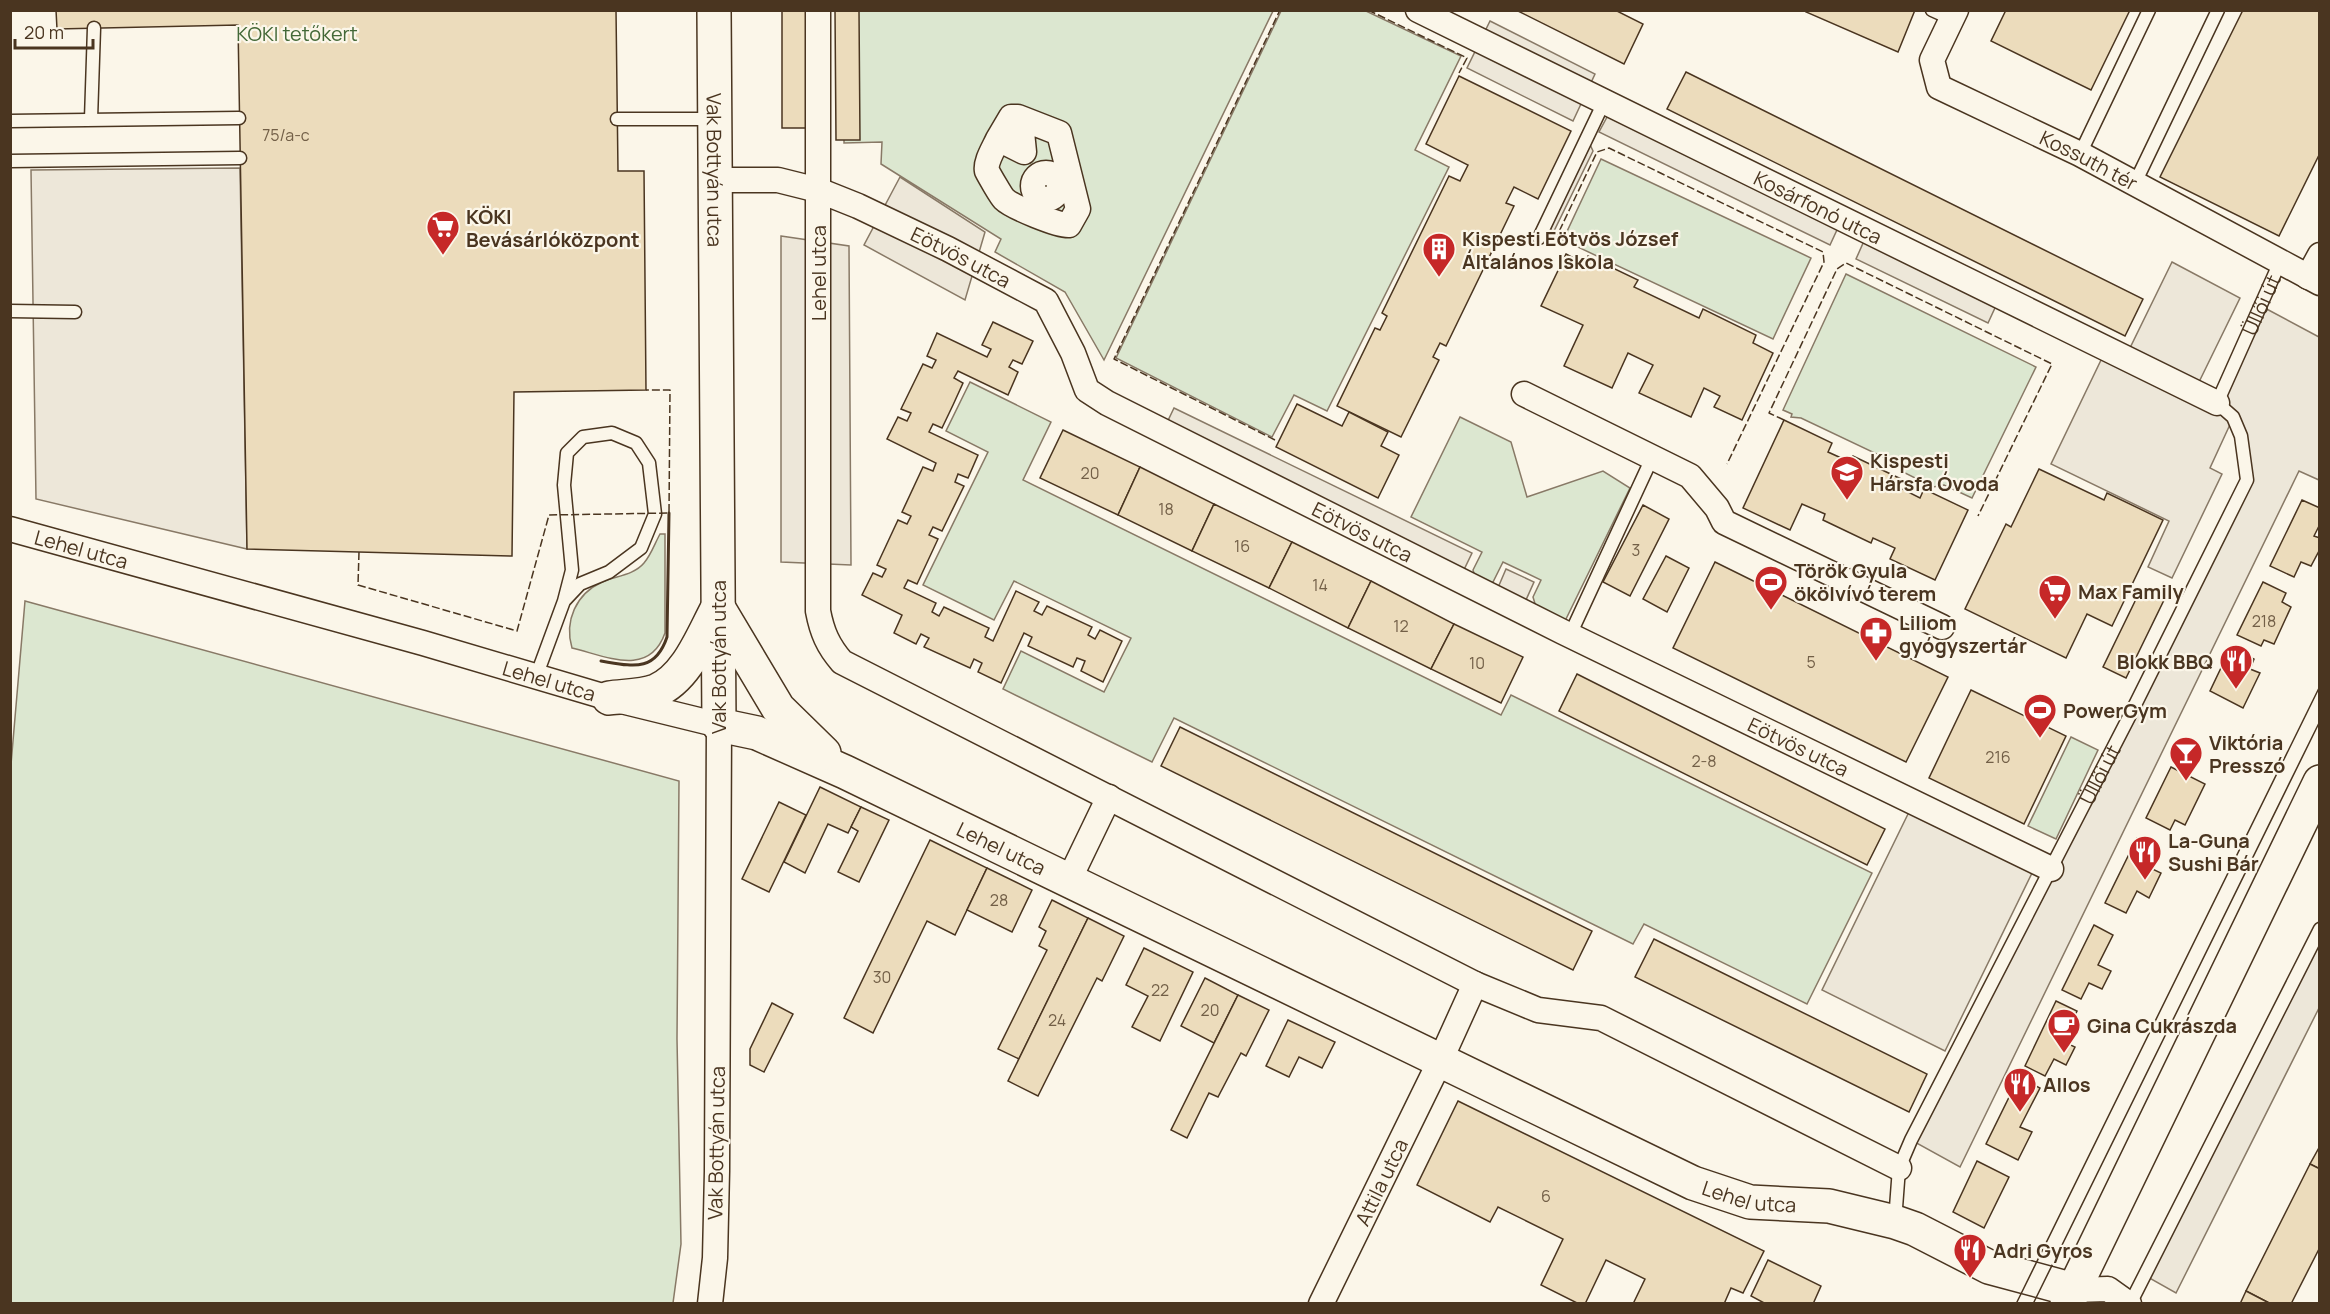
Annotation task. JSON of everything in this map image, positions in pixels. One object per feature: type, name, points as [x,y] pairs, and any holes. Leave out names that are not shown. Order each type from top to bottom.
[{"type":"street","name":"Vak Bottyán utca","points":[[710,1304],[715,1258],[717,1182],[719,725],[714,10]]},
{"type":"street","points":[[818,10],[818,190]]},
{"type":"street","name":"Kosárfonó utca","points":[[1418,10],[2217,404]]},
{"type":"street","name":"Kossuth tér","points":[[1947,13],[1932,60],[1939,87],[2080,154],[2314,280],[2319,255]]},
{"type":"street","points":[[1026,121],[1022,132],[1045,171],[1078,208],[1069,225],[1062,226],[1004,200],[987,171],[987,164],[1011,117],[1026,121],[1059,133],[1064,146]]},
{"type":"street","points":[[998,140],[1045,171]]},
{"type":"street","points":[[1045,171],[1064,146]]},
{"type":"street","points":[[1045,171],[1055,149],[1064,146]]},
{"type":"street","name":"Eötvös utca","points":[[715,180],[778,180],[818,190],[858,206],[948,249],[1046,301],[1073,353],[1087,390],[1107,403],[1570,635],[2051,869]]},
{"type":"street","name":"Lehel utca","points":[[818,190],[818,611],[829,647],[842,662],[1475,984],[1538,1011],[1601,1018],[1899,1168]]},
{"type":"street","points":[[1524,394],[1690,476],[1717,508],[1724,522],[1942,627]]},
{"type":"street","name":"Lehel utca","points":[[10,529],[609,698],[757,733],[845,772],[1693,1183],[1750,1202],[1829,1206],[1895,1222],[1915,1229],[1989,1267],[2071,1297]]},
{"type":"street","points":[[609,698],[654,692],[680,674],[718,608],[778,708],[845,772]]},
{"type":"street","points":[[2071,1297],[2319,782]]},
{"type":"street","name":"Lehel utca","points":[[1069,880],[1109,797]]},
{"type":"street","points":[[1441,1059],[1475,984]]},
{"type":"street","name":"Attila utca","points":[[1321,1304],[1441,1059]]},
{"type":"street","points":[[2071,1297],[2108,1289],[2130,1304]]},
{"type":"lane","points":[[2080,154],[2149,10]]},
{"type":"lane","points":[[2135,183],[2218,10]]},
{"type":"lane","points":[[91,119],[94,28]]},
{"type":"lane","points":[[1539,238],[1604,102]]},
{"type":"lane","points":[[10,121],[239,118]]},
{"type":"lane","points":[[617,120],[715,119]]},
{"type":"lane","points":[[10,161],[240,158]]},
{"type":"lane","name":"Üllői út","points":[[1895,1222],[1899,1168],[2247,480],[2241,436],[2233,417],[2217,404],[2280,262]]},
{"type":"lane","points":[[10,311],[75,312]]},
{"type":"lane","points":[[536,677],[564,601],[572,570],[564,485],[567,453],[583,437],[612,434],[636,443],[649,463],[655,514],[641,548],[609,572],[580,584],[564,601]]},
{"type":"lane","points":[[1570,635],[1652,458]]},
{"type":"lane","points":[[2130,1304],[2319,928]]},
{"type":"green space","points":[[844,11],[1273,11],[1104,360],[1065,292],[995,252],[1001,239],[881,164],[882,142],[844,143]]},
{"type":"green space","points":[[1281,11],[1366,11],[1461,56],[1415,150],[1449,167],[1327,411],[1294,395],[1272,437],[1116,358]]},
{"type":"green space","points":[[1601,159],[1811,258],[1773,339],[1563,240]]},
{"type":"green space","points":[[1846,274],[2036,367],[1972,498],[1944,485],[1933,487],[1903,472],[1898,464],[1801,418],[1791,417],[1792,414],[1783,410]]},
{"type":"green space","points":[[970,382],[1051,422],[1023,480],[1501,715],[1511,695],[1872,873],[1807,1004],[1644,924],[1633,944],[1174,718],[1152,762],[1003,689],[1021,651],[1104,692],[1131,638],[1014,581],[994,620],[923,585],[988,452],[946,431]]},
{"type":"green space","points":[[1460,417],[1511,442],[1527,497],[1603,471],[1630,488],[1565,621],[1536,607],[1533,597],[1541,580],[1503,562],[1493,582],[1487,583],[1475,577],[1473,570],[1482,552],[1411,517]]},
{"type":"green space","points":[[660,534],[665,534],[665,633],[658,647],[638,660],[612,659],[572,648],[571,618],[579,601],[593,587],[640,567],[649,556]]},
{"type":"green space","points":[[25,601],[679,781],[677,1039],[681,1244],[673,1303],[11,1303],[10,776]]},
{"type":"green space","points":[[2071,737],[2098,750],[2056,839],[2028,826]]},
{"type":"shaded area","points":[[1490,21],[1595,74],[1573,121],[1467,68]]},
{"type":"shaded area","points":[[1613,106],[1842,219],[1830,245],[1599,132]]},
{"type":"shaded area","points":[[1587,138],[1593,151],[1553,233],[1547,222]]},
{"type":"shaded area","points":[[240,168],[247,549],[36,499],[31,170]]},
{"type":"shaded area","points":[[900,177],[985,232],[965,300],[864,245]]},
{"type":"shaded area","points":[[1868,232],[2000,297],[1988,323],[1856,259]]},
{"type":"shaded area","points":[[781,236],[849,246],[851,565],[781,562]]},
{"type":"shaded area","points":[[2172,262],[2240,298],[2198,384],[2129,350]]},
{"type":"shaded area","points":[[2261,306],[2319,337],[2319,480],[2299,471],[1960,1167],[1911,1140],[2247,480],[2233,418],[2210,468],[2222,474],[2172,578],[2148,567],[2169,521],[2051,464],[2103,356],[2217,403]]},
{"type":"shaded area","points":[[1174,408],[1472,553],[1459,580],[1163,431]]},
{"type":"shaded area","points":[[1506,569],[1534,582],[1521,611],[1494,597]]},
{"type":"shaded area","points":[[1909,812],[2032,873],[1945,1051],[1822,990]]},
{"type":"shaded area","points":[[2319,929],[2319,1008],[2176,1293],[2144,1275]]},
{"type":"building","name":"KÖKI Bevásárlóközpont","points":[[56,10],[616,10],[618,171],[644,171],[646,390],[514,392],[512,556],[247,549],[238,25],[57,29]]},
{"type":"building","points":[[782,10],[806,10],[806,128],[782,128]]},
{"type":"building","points":[[835,10],[859,10],[860,140],[836,140]]},
{"type":"building","points":[[1516,10],[1615,10],[1643,24],[1624,64]]},
{"type":"building","points":[[1807,10],[1915,10],[1898,52],[1806,12]]},
{"type":"building","points":[[2006,10],[2130,10],[2091,90],[1991,41]]},
{"type":"building","points":[[2243,10],[2320,10],[2320,153],[2279,236],[2160,177]]},
{"type":"building","points":[[1686,72],[2143,299],[2125,336],[1667,109]]},
{"type":"building","name":"Kispesti Eötvös József Általános Iskola","points":[[1459,76],[1571,131],[1538,199],[1514,187],[1506,203],[1514,206],[1446,346],[1440,343],[1433,357],[1439,360],[1401,437],[1337,406],[1375,328],[1380,330],[1387,316],[1382,313],[1449,176],[1460,181],[1468,165],[1426,144]]},
{"type":"building","points":[[1566,254],[1585,264],[1588,256],[1638,280],[1634,287],[1699,318],[1703,309],[1756,335],[1753,343],[1773,353],[1742,420],[1714,407],[1720,396],[1704,388],[1691,417],[1639,393],[1653,365],[1628,353],[1612,388],[1564,366],[1583,325],[1541,306]]},
{"type":"building","points":[[993,322],[1033,341],[1022,364],[1013,360],[1009,367],[1018,372],[1008,395],[958,371],[954,378],[963,383],[953,405],[942,428],[933,424],[929,432],[978,455],[968,478],[958,474],[955,482],[964,486],[942,531],[933,527],[929,535],[938,539],[917,584],[908,580],[904,588],[936,603],[932,612],[939,616],[944,607],[989,628],[985,637],[993,641],[1016,591],[1039,602],[1034,611],[1042,615],[1047,606],[1092,627],[1088,635],[1095,639],[1100,630],[1122,641],[1103,682],[1081,671],[1085,661],[1077,658],[1073,667],[1028,646],[1032,637],[1024,633],[1001,683],[978,672],[982,663],[974,659],[970,668],[924,647],[929,638],[921,634],[916,644],[894,633],[902,615],[862,595],[873,573],[882,577],[886,569],[877,565],[898,520],[907,524],[911,516],[902,512],[923,467],[933,471],[936,463],[887,439],[898,417],[907,421],[911,413],[901,409],[923,364],[932,368],[936,360],[927,356],[937,333],[987,357],[991,349],[982,345]]},
{"type":"building","points":[[1297,404],[1342,426],[1349,412],[1388,432],[1381,446],[1399,455],[1378,498],[1276,447]]},
{"type":"building","name":"Kispesti Hársfa Óvoda","points":[[1784,420],[1832,443],[1828,452],[1850,462],[1853,456],[1901,479],[1898,487],[1920,498],[1924,489],[1968,510],[1935,580],[1890,559],[1895,548],[1873,538],[1871,543],[1823,520],[1825,514],[1802,504],[1790,530],[1743,508]]},
{"type":"building","points":[[1063,430],[1140,467],[1118,515],[1040,478]]},
{"type":"building","points":[[1140,467],[1214,504],[1192,551],[1118,515]]},
{"type":"building","points":[[2039,469],[2104,500],[2107,493],[2163,520],[2112,626],[2087,614],[2066,658],[1965,609],[2006,524],[2011,527]]},
{"type":"building","points":[[2302,500],[2320,508],[2320,524],[2314,536],[2320,538],[2320,549],[2311,566],[2301,562],[2294,577],[2270,566]]},
{"type":"building","points":[[1214,504],[1292,542],[1269,588],[1192,551]]},
{"type":"building","points":[[1643,505],[1669,519],[1630,596],[1603,582]]},
{"type":"building","points":[[1292,542],[1371,581],[1348,628],[1269,588]]},
{"type":"building","points":[[1666,556],[1689,568],[1667,612],[1643,599]]},
{"type":"building","points":[[1715,562],[1948,677],[1906,762],[1673,648]]},
{"type":"building","points":[[1371,581],[1454,624],[1431,669],[1348,628]]},
{"type":"building","points":[[2263,582],[2286,593],[2282,602],[2291,607],[2274,644],[2264,640],[2261,646],[2237,635]]},
{"type":"building","points":[[2141,589],[2164,600],[2126,678],[2103,667]]},
{"type":"building","points":[[1454,624],[1523,657],[1501,703],[1431,669]]},
{"type":"building","points":[[2231,647],[2254,659],[2250,669],[2260,673],[2243,708],[2210,691]]},
{"type":"building","points":[[1577,674],[1885,829],[1867,865],[1559,711]]},
{"type":"building","points":[[1971,690],[2066,736],[2024,824],[1929,778]]},
{"type":"building","points":[[1180,727],[1592,931],[1573,970],[1161,766]]},
{"type":"building","points":[[2171,767],[2205,784],[2185,825],[2175,820],[2170,830],[2146,818]]},
{"type":"building","points":[[820,787],[861,807],[848,833],[828,824],[805,873],[784,862]]},
{"type":"building","points":[[779,802],[806,815],[769,892],[742,879]]},
{"type":"building","points":[[861,807],[889,820],[859,882],[838,872],[858,831],[851,827]]},
{"type":"building","points":[[2137,838],[2158,848],[2148,867],[2161,873],[2149,898],[2137,891],[2126,913],[2105,903]]},
{"type":"building","points":[[930,840],[987,868],[955,935],[927,921],[873,1033],[844,1018]]},
{"type":"building","points":[[987,868],[1032,890],[1012,932],[967,910]]},
{"type":"building","points":[[1052,900],[1088,918],[1019,1059],[998,1049],[1047,950],[1039,946],[1046,931],[1039,927]]},
{"type":"building","points":[[1088,918],[1124,936],[1102,981],[1097,978],[1038,1096],[1008,1081]]},
{"type":"building","points":[[2094,925],[2113,935],[2098,965],[2111,971],[2102,989],[2089,983],[2081,999],[2062,990]]},
{"type":"building","points":[[1654,939],[1927,1074],[1909,1112],[1635,977]]},
{"type":"building","points":[[1144,948],[1193,972],[1160,1041],[1132,1027],[1148,996],[1126,985]]},
{"type":"building","points":[[1205,978],[1238,995],[1214,1043],[1181,1026]]},
{"type":"building","points":[[1238,995],[1269,1010],[1246,1056],[1241,1053],[1218,1097],[1209,1093],[1187,1138],[1171,1130]]},
{"type":"building","points":[[2056,1001],[2077,1011],[2062,1041],[2075,1047],[2066,1065],[2054,1059],[2045,1076],[2025,1066]]},
{"type":"building","points":[[772,1003],[793,1014],[764,1072],[750,1065],[750,1049]]},
{"type":"building","points":[[1288,1020],[1335,1042],[1322,1068],[1299,1057],[1289,1077],[1266,1066]]},
{"type":"building","points":[[2019,1077],[2040,1088],[2020,1127],[2032,1132],[2018,1160],[1986,1144]]},
{"type":"building","points":[[1458,1101],[1764,1251],[1743,1293],[1731,1288],[1724,1304],[1633,1304],[1645,1279],[1606,1260],[1585,1304],[1579,1304],[1541,1285],[1563,1239],[1498,1207],[1490,1222],[1417,1185]]},
{"type":"building","points":[[2320,1146],[2320,1169],[2310,1164]]},
{"type":"building","points":[[1977,1161],[2009,1177],[1984,1228],[1953,1212]]},
{"type":"building","points":[[2310,1164],[2320,1169],[2320,1247],[2291,1304],[2271,1304],[2246,1291]]},
{"type":"building","points":[[1768,1260],[1821,1286],[1813,1304],[1766,1304],[1751,1296]]},
{"type":"building","points":[[2246,1291],[2271,1304],[2240,1304]]},
{"type":"tram line","points":[[2016,1304],[2320,686]]},
{"type":"tram line","points":[[2033,1304],[2320,721]]},
{"type":"fence","points":[[1275,440],[1114,359],[1280,10]]},
{"type":"fence","points":[[1368,10],[1467,58],[1459,73]]},
{"type":"fence","points":[[1566,245],[1555,240],[1597,152],[1609,148],[1823,252],[1824,262],[1727,464]]},
{"type":"fence","points":[[1784,420],[1769,413],[1837,269],[1846,263],[2052,364],[1978,516]]},
{"type":"fence","points":[[359,552],[358,585],[517,631],[549,515],[669,513],[670,390],[646,390]]},
{"type":"wall","points":[[601,661],[641,664],[649,662],[662,649],[667,637],[669,513]]},
{"type":"place","name":"KÖKI Bevásárlóközpont","points":[[443,256]]},
{"type":"place","name":"Kispesti Eötvös József Általános Iskola","points":[[1439,278]]},
{"type":"place","name":"Kispesti Hársfa Óvoda","points":[[1847,501]]},
{"type":"place","name":"Török Gyula ökölvívó terem","points":[[1771,611]]},
{"type":"place","name":"Max Family","points":[[2055,620]]},
{"type":"place","name":"Liliom gyógyszertár","points":[[1876,662]]},
{"type":"place","name":"Blokk BBQ","points":[[2236,690]]},
{"type":"place","name":"PowerGym","points":[[2040,739]]},
{"type":"place","name":"Viktória Presszó","points":[[2186,782]]},
{"type":"place","name":"La-Guna Sushi Bár","points":[[2145,881]]},
{"type":"place","name":"Gina Cukrászda","points":[[2064,1054]]},
{"type":"place","name":"Allos","points":[[2020,1113]]},
{"type":"place","name":"Adri Gyros","points":[[1970,1279]]},
{"type":"park label","name":"KÖKI tetőkert","points":[[297,33]]}]
